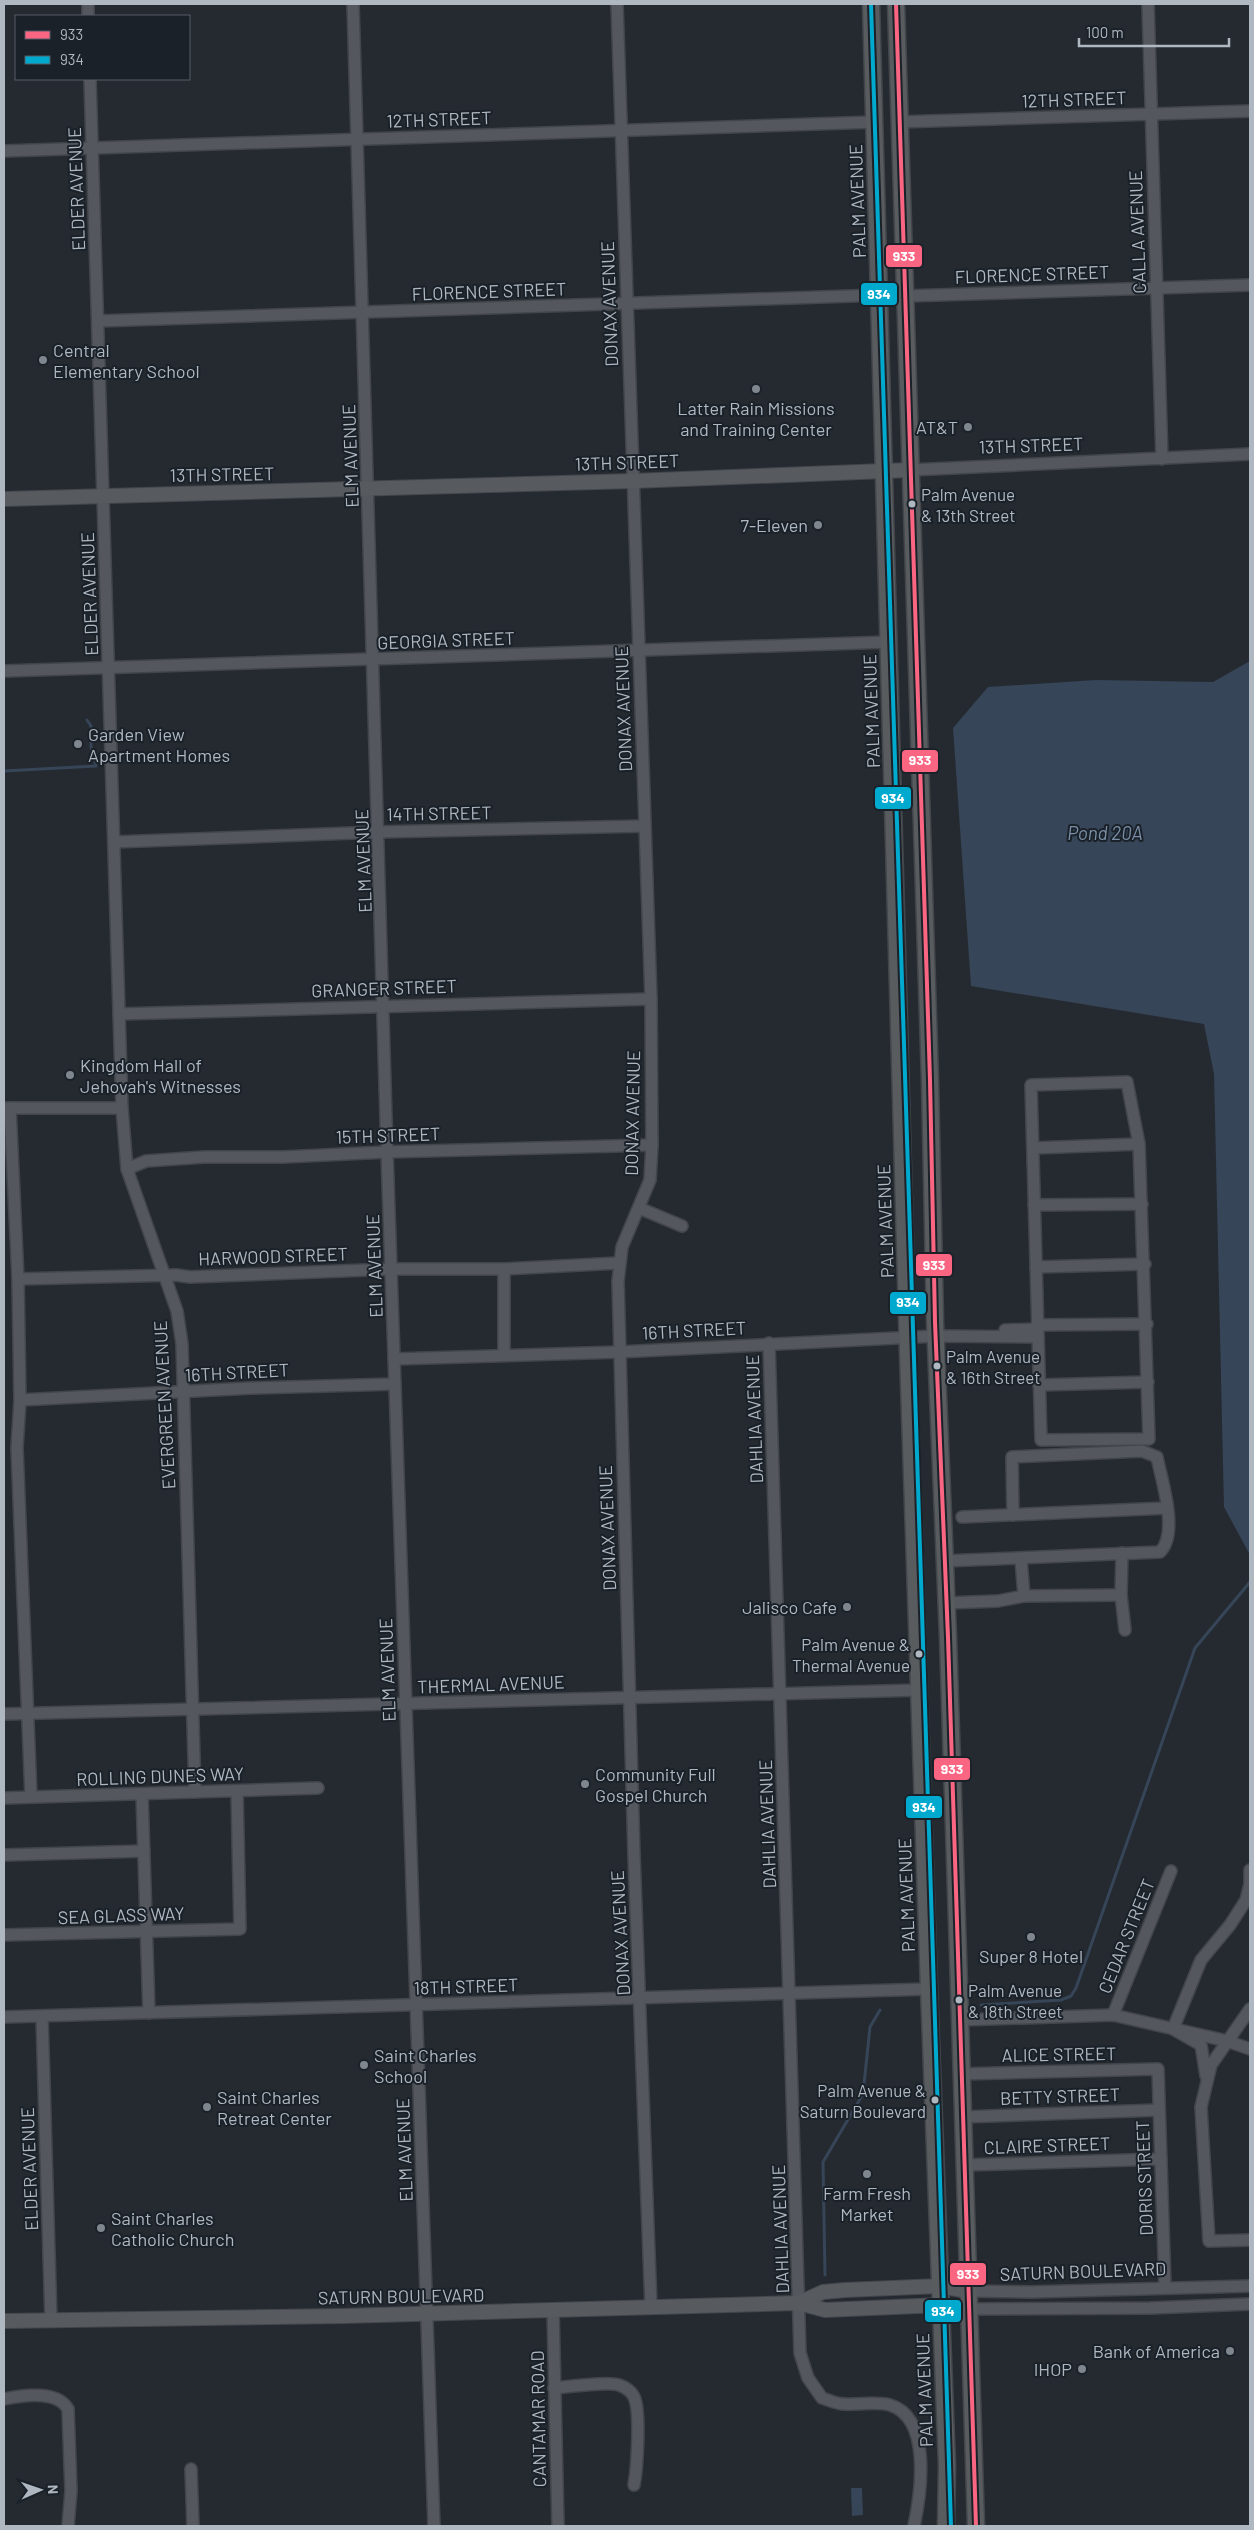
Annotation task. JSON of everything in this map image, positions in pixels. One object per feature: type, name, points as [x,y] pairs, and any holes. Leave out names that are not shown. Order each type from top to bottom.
[{"type":"highway","name":"PALM AVENUE","points":[[871,4],[908,1338],[929,1989],[947,2466]]},
{"type":"highway","points":[[896,4],[898,122],[930,1070],[936,1336],[976,2526]]},
{"type":"highway","points":[[875,122],[884,130],[889,144],[894,196],[902,210]]},
{"type":"highway","points":[[946,2526],[947,2466]]},
{"type":"main road","name":"13TH STREET","points":[[4,499],[633,481],[910,470]]},
{"type":"main road","name":"SATURN BOULEVARD","points":[[799,2303],[823,2292],[940,2286],[968,2291]]},
{"type":"main road","name":"SATURN BOULEVARD","points":[[4,2321],[427,2314],[799,2303],[825,2310],[940,2305],[968,2308]]},
{"type":"main road","name":"PALM AVENUE","points":[[947,2466],[951,2526]]},
{"type":"street","name":"ELM AVENUE","points":[[353,4],[374,659],[387,1152],[434,2526]]},
{"type":"street","name":"DONAX AVENUE","points":[[617,4],[651,998],[652,1145],[650,1180],[622,1247],[619,1262],[619,1352],[651,2307]]},
{"type":"street","name":"CALLA AVENUE","points":[[1148,4],[1162,459]]},
{"type":"street","name":"ELDER AVENUE","points":[[90,80],[122,1108]]},
{"type":"street","name":"12TH STREET","points":[[898,122],[1250,111]]},
{"type":"street","name":"12TH STREET","points":[[4,151],[875,122]]},
{"type":"street","name":"FLORENCE STREET","points":[[905,296],[1250,285]]},
{"type":"street","name":"FLORENCE STREET","points":[[98,321],[880,295]]},
{"type":"street","name":"13TH STREET","points":[[910,470],[1250,454]]},
{"type":"street","name":"GEORGIA STREET","points":[[4,671],[889,642]]},
{"type":"street","name":"14TH STREET","points":[[114,842],[379,832],[645,826]]},
{"type":"street","name":"GRANGER STREET","points":[[119,1014],[651,998]]},
{"type":"street","points":[[1127,1082],[1139,1144],[1145,1264],[1149,1439],[1040,1440],[1031,1085],[1127,1082]]},
{"type":"street","points":[[31,1797],[17,1448],[20,1400],[18,1279],[7,1108],[122,1108]]},
{"type":"street","name":"EVERGREEN AVENUE","points":[[122,1108],[127,1169],[177,1311],[182,1344],[195,1792]]},
{"type":"street","points":[[1033,1148],[1139,1144]]},
{"type":"street","name":"15TH STREET","points":[[127,1169],[146,1162],[204,1158],[652,1145]]},
{"type":"street","points":[[1034,1205],[1142,1204]]},
{"type":"street","points":[[639,1208],[682,1226]]},
{"type":"street","name":"HARWOOD STREET","points":[[18,1279],[190,1277],[391,1269],[504,1269],[619,1262]]},
{"type":"street","points":[[1036,1267],[1145,1264]]},
{"type":"street","points":[[504,1269],[504,1355]]},
{"type":"street","name":"16TH STREET","points":[[394,1358],[619,1352],[936,1336],[995,1335],[1003,1338],[1038,1330],[1147,1324]]},
{"type":"street","name":"DAHLIA AVENUE","points":[[769,1344],[800,2353],[808,2378],[822,2398],[842,2404],[891,2406],[904,2412],[916,2428],[919,2445],[920,2492],[914,2526]]},
{"type":"street","points":[[1039,1385],[1148,1382]]},
{"type":"street","name":"16TH STREET","points":[[20,1400],[395,1384]]},
{"type":"street","points":[[944,1561],[1160,1552],[1164,1548],[1169,1536],[1167,1508],[1157,1458],[1142,1451],[1012,1457],[1013,1515]]},
{"type":"street","points":[[962,1517],[1167,1508]]},
{"type":"street","points":[[1122,1553],[1121,1595],[1125,1630]]},
{"type":"street","points":[[1021,1559],[1024,1596]]},
{"type":"street","points":[[946,1603],[998,1601],[1024,1596],[1121,1595]]},
{"type":"street","name":"THERMAL AVENUE","points":[[4,1714],[920,1690]]},
{"type":"street","name":"ROLLING DUNES WAY","points":[[4,1798],[318,1788]]},
{"type":"street","name":"SEA GLASS WAY","points":[[4,1935],[240,1929],[237,1791]]},
{"type":"street","points":[[142,1794],[149,2013]]},
{"type":"street","points":[[4,1855],[144,1851]]},
{"type":"street","points":[[1173,2029],[1201,1960],[1230,1925],[1246,1900],[1250,1884],[1250,1870]]},
{"type":"street","name":"CEDAR STREET","points":[[1113,2015],[1171,1871]]},
{"type":"street","name":"18TH STREET","points":[[4,2017],[929,1989]]},
{"type":"street","points":[[1250,2009],[1211,2065],[1202,2107],[1209,2241],[1250,2240]]},
{"type":"street","points":[[960,2020],[1113,2015],[1227,2041],[1250,2049]]},
{"type":"street","name":"ELDER AVENUE","points":[[42,2016],[50,2321]]},
{"type":"street","points":[[1173,2029],[1201,2045],[1207,2082]]},
{"type":"street","name":"ALICE STREET","points":[[961,2074],[1158,2069]]},
{"type":"street","name":"DORIS STREET","points":[[1158,2069],[1165,2287]]},
{"type":"street","name":"BETTY STREET","points":[[963,2117],[1159,2110]]},
{"type":"street","name":"CLAIRE STREET","points":[[964,2165],[1161,2159]]},
{"type":"street","name":"SATURN BOULEVARD","points":[[968,2291],[1030,2292],[1250,2286]]},
{"type":"street","name":"SATURN BOULEVARD","points":[[968,2308],[1150,2308],[1250,2304]]},
{"type":"street","name":"CANTAMAR ROAD","points":[[552,2310],[558,2526]]},
{"type":"street","points":[[554,2388],[617,2384],[628,2390],[635,2399],[637,2422],[638,2465],[634,2485]]},
{"type":"street","points":[[4,2399],[51,2396],[62,2401],[68,2409],[71,2490],[68,2526]]},
{"type":"street","points":[[191,2469],[193,2526]]},
{"type":"water","name":"Pond 20A","points":[[1250,661],[1250,1555],[1224,1507],[1214,1074],[1204,1024],[971,986],[953,728],[988,687],[1096,680],[1213,682]]},
{"type":"water","points":[[851,2488],[862,2488],[863,2515],[852,2516]]},
{"type":"waterway","points":[[4,771],[96,766],[91,747],[91,726],[87,720]]},
{"type":"waterway","points":[[981,2005],[1061,2000],[1071,1996],[1076,1988],[1195,1648],[1250,1582]]},
{"type":"waterway","points":[[825,2275],[823,2162],[863,2094],[870,2027],[880,2010]]},
{"type":"transit line","name":"934","points":[[871,4],[897,950],[917,1581],[951,2526]]},
{"type":"transit line","name":"933","points":[[896,4],[930,1080],[935,1322],[948,1637],[976,2526]]},
{"type":"place","name":"Central Elementary School","points":[[43,360]]},
{"type":"place","name":"Latter Rain Missions and Training Center","points":[[756,389]]},
{"type":"place","name":"AT&T","points":[[968,427]]},
{"type":"place","name":"Palm Avenue & 13th Street","points":[[912,504]]},
{"type":"place","name":"7-Eleven","points":[[818,525]]},
{"type":"place","name":"Garden View Apartment Homes","points":[[78,744]]},
{"type":"place","name":"Kingdom Hall of Jehovah's Witnesses","points":[[70,1075]]},
{"type":"place","name":"Palm Avenue & 16th Street","points":[[937,1366]]},
{"type":"place","name":"Jalisco Cafe","points":[[847,1607]]},
{"type":"place","name":"Palm Avenue & Thermal Avenue","points":[[919,1654]]},
{"type":"place","name":"Community Full Gospel Church","points":[[585,1784]]},
{"type":"place","name":"Super 8 Hotel","points":[[1031,1937]]},
{"type":"place","name":"Palm Avenue & 18th Street","points":[[959,2000]]},
{"type":"place","name":"Saint Charles School","points":[[364,2065]]},
{"type":"place","name":"Palm Avenue & Saturn Boulevard","points":[[935,2100]]},
{"type":"place","name":"Saint Charles Retreat Center","points":[[207,2107]]},
{"type":"place","name":"Farm Fresh Market","points":[[867,2174]]},
{"type":"place","name":"Saint Charles Catholic Church","points":[[101,2228]]},
{"type":"place","name":"Bank of America","points":[[1230,2351]]},
{"type":"place","name":"IHOP","points":[[1082,2369]]}]
